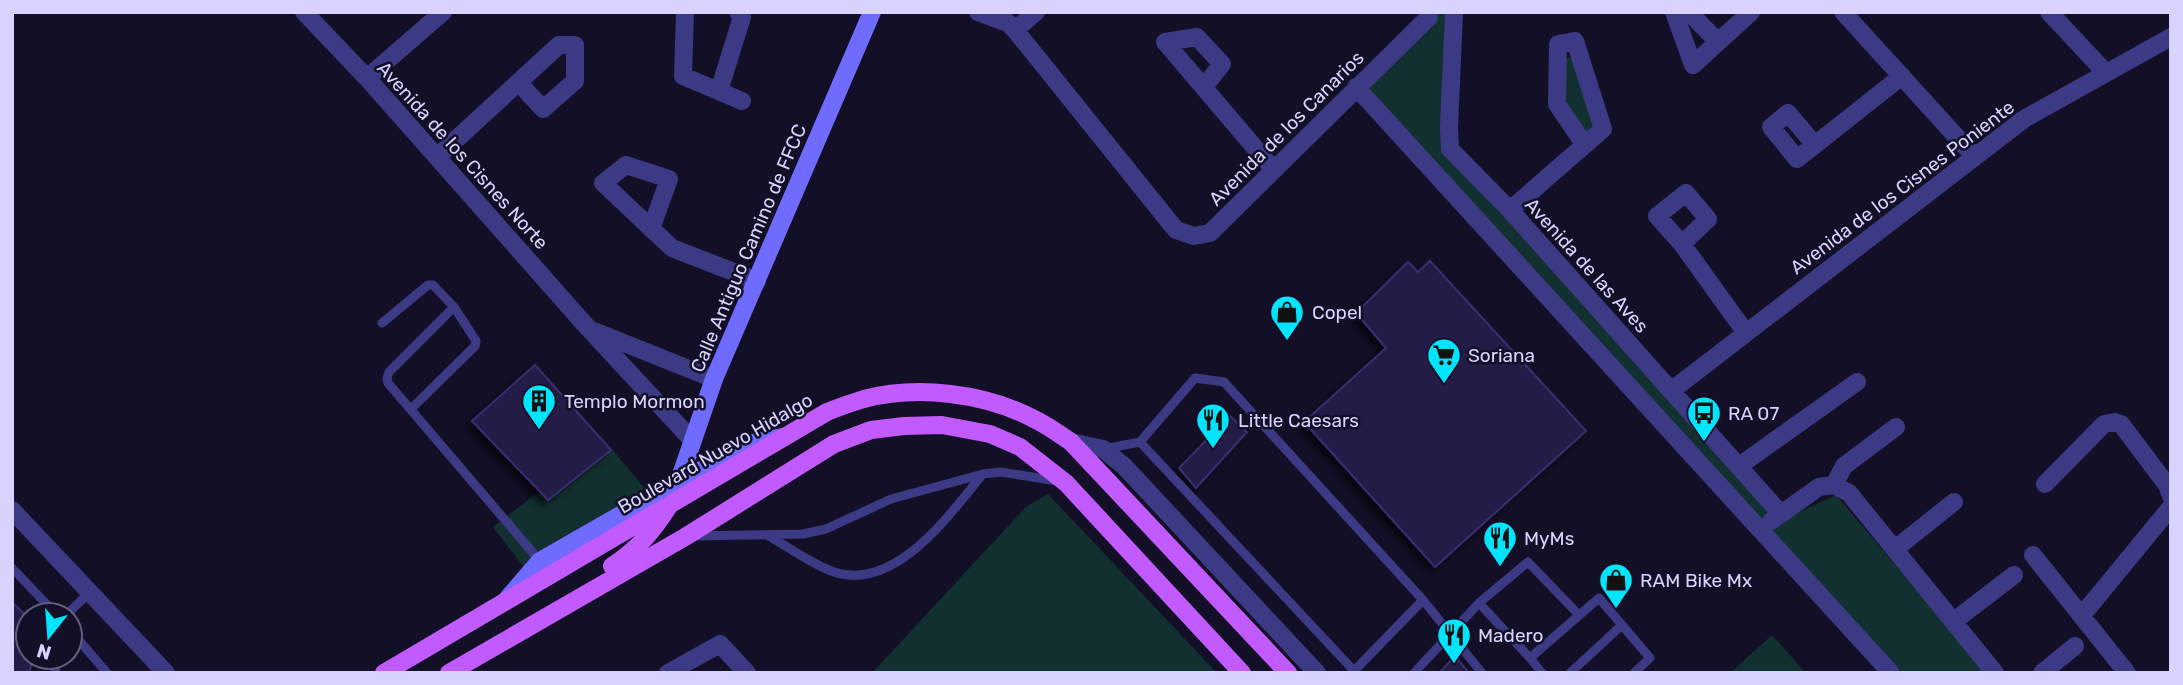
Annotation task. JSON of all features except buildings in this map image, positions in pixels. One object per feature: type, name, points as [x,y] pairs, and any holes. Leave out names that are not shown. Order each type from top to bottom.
[{"type":"main road","name":"Calle Antiguo Camino de FFCC","points":[[671,504],[714,379],[872,12]]},
{"type":"main road","name":"Boulevard Nuevo Hidalgo","points":[[384,673],[827,412],[866,399],[908,393],[949,394],[1001,404],[1034,418],[1071,442],[1288,673]]},
{"type":"main road","points":[[449,673],[685,537],[834,444],[880,429],[942,425],[990,434],[1020,447],[1066,484],[1242,673]]},
{"type":"main road","points":[[504,603],[540,561],[678,482],[753,443],[782,437]]},
{"type":"main road","points":[[692,440],[696,451],[704,459],[715,463]]},
{"type":"main road","points":[[645,501],[692,440]]},
{"type":"main road","points":[[552,613],[585,583],[633,552],[654,530],[671,504]]},
{"type":"street","name":"Avenida de los Cisnes Norte","points":[[304,12],[367,78],[587,328],[692,440]]},
{"type":"street","points":[[367,78],[443,12]]},
{"type":"street","points":[[685,12],[683,76],[742,101]]},
{"type":"street","points":[[719,91],[742,17],[738,12]]},
{"type":"street","points":[[978,12],[1005,21],[1036,12]]},
{"type":"street","points":[[1674,12],[1693,65],[1751,12]]},
{"type":"street","points":[[1689,12],[1718,42]]},
{"type":"street","points":[[1843,12],[1976,157]]},
{"type":"street","points":[[2049,12],[2106,73]]},
{"type":"street","points":[[1425,159],[1450,149],[1454,19],[1429,15]]},
{"type":"street","name":"Avenida de los Canarios","points":[[1005,21],[1176,230],[1194,236],[1210,233],[1429,15]]},
{"type":"street","points":[[1204,87],[1222,64],[1197,37],[1165,42],[1273,169]]},
{"type":"street","name":"Avenida de los Cisnes Poniente","points":[[1671,391],[2024,119],[2171,37]]},
{"type":"street","points":[[1510,210],[1602,129],[1575,41],[1558,44],[1557,104],[1584,144]]},
{"type":"street","points":[[1815,145],[1902,76]]},
{"type":"street","points":[[437,157],[519,83]]},
{"type":"street","points":[[1356,87],[1425,159],[1891,673]]},
{"type":"street","name":"Avenida de las Aves","points":[[1450,149],[1510,210],[1781,514]]},
{"type":"street","points":[[651,229],[672,248],[757,281]]},
{"type":"street","points":[[1682,244],[1746,333]]},
{"type":"street","name":"Avenida de los Cisnes Norte","points":[[587,328],[714,379]]},
{"type":"street","points":[[632,376],[643,351]]},
{"type":"street","points":[[1739,466],[1857,382]]},
{"type":"street","points":[[2045,484],[2104,424],[2115,422],[2121,424],[2167,485],[2171,496]]},
{"type":"street","points":[[1834,485],[1844,466],[1896,427]]},
{"type":"street","points":[[1071,442],[1103,449],[1124,466],[1317,673]]},
{"type":"street","points":[[1760,529],[1819,487],[1834,485],[1849,493],[1995,673]]},
{"type":"street","points":[[1895,549],[1954,502]]},
{"type":"street","points":[[2082,614],[2171,508]]},
{"type":"street","points":[[12,510],[166,673]]},
{"type":"street","points":[[2033,555],[2127,673]]},
{"type":"street","points":[[1954,621],[2014,575]]},
{"type":"street","points":[[668,673],[720,644],[747,673]]},
{"type":"street","points":[[2042,673],[2075,646]]},
{"type":"lane","points":[[382,323],[428,285],[437,288],[454,307],[476,341],[475,346],[411,409]]},
{"type":"lane","points":[[454,307],[389,372],[388,383],[540,561]]},
{"type":"lane","points":[[1103,449],[1140,442],[1195,378],[1224,382],[1423,600],[1482,673]]},
{"type":"lane","points":[[1140,442],[1354,672],[1423,600]]},
{"type":"lane","points":[[685,537],[803,534],[826,529],[891,499],[983,474],[1001,472],[1031,475],[1066,484]]},
{"type":"lane","points":[[766,534],[831,571],[856,575],[881,571],[919,547],[935,533],[983,474]]},
{"type":"lane","points":[[1414,673],[1479,603],[1528,562],[1579,615]]},
{"type":"lane","points":[[12,568],[44,601]]},
{"type":"lane","points":[[81,601],[90,592]]},
{"type":"lane","points":[[1530,658],[1599,597],[1650,658],[1634,673]]},
{"type":"lane","points":[[1479,603],[1542,673]]},
{"type":"lane","points":[[1570,673],[1622,625]]},
{"type":"lane","points":[[84,646],[107,673]]},
{"type":"green space","points":[[1432,12],[1448,12],[1446,146],[1784,519],[1836,495],[1987,673],[1903,673],[1364,87]]},
{"type":"green space","points":[[1571,57],[1596,128],[1586,135],[1562,102],[1560,59]]},
{"type":"green space","points":[[605,441],[656,502],[536,583],[493,527]]},
{"type":"green space","points":[[1048,494],[1217,673],[872,673],[1026,507]]},
{"type":"green space","points":[[1772,635],[1806,673],[1730,673]]},
{"type":"place","name":"Copel","points":[[1287,342]]},
{"type":"place","name":"Soriana","points":[[1444,385]]},
{"type":"place","name":"Templo Mormon","points":[[539,431]]},
{"type":"place","name":"RA 07","points":[[1704,443]]},
{"type":"place","name":"Little Caesars","points":[[1213,450]]},
{"type":"place","name":"MyMs","points":[[1500,568]]},
{"type":"place","name":"RAM Bike Mx","points":[[1616,610]]},
{"type":"place","name":"Madero","points":[[1454,665]]}]
